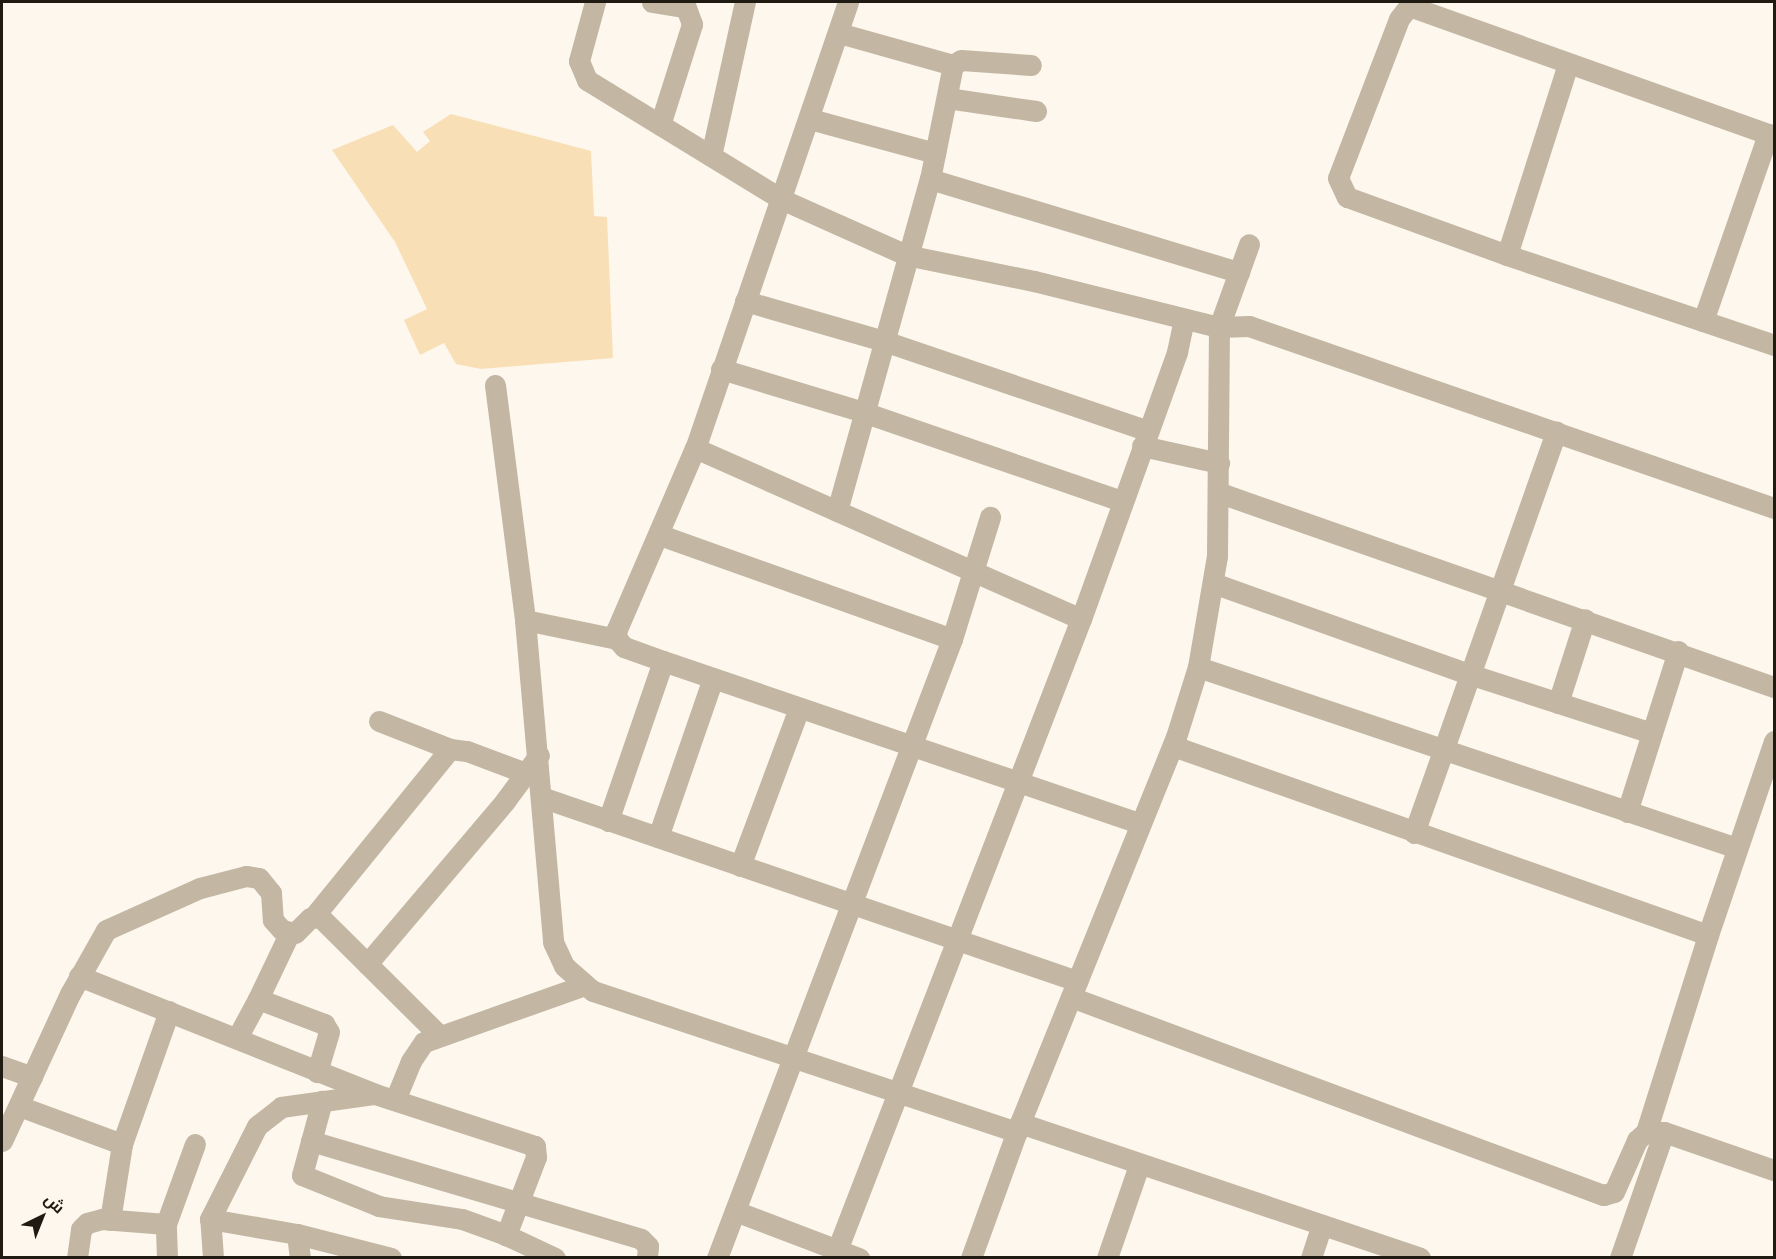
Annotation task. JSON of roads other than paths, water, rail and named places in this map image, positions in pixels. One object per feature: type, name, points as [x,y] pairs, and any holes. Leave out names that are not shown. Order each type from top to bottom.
[{"type":"street","points":[[595,2],[579,61],[587,80],[781,199],[906,255],[1034,281],[1219,327],[1249,326],[1774,508]]},
{"type":"street","points":[[652,2],[683,4],[692,24],[660,125]]},
{"type":"street","points":[[711,156],[745,2]]},
{"type":"street","points":[[848,2],[810,119],[695,448],[660,535],[616,631],[617,639],[624,647],[663,661],[1139,823]]},
{"type":"street","points":[[1703,321],[1771,135],[1409,6],[1399,19],[1340,166],[1341,188],[1347,197],[1507,255],[1774,345]]},
{"type":"street","points":[[838,33],[953,65],[961,60],[1031,65]]},
{"type":"street","points":[[1507,255],[1568,64]]},
{"type":"street","points":[[837,511],[906,255],[930,179],[953,65]]},
{"type":"street","points":[[947,98],[1036,111]]},
{"type":"street","points":[[810,119],[935,153]]},
{"type":"street","points":[[930,179],[1239,272]]},
{"type":"street","points":[[971,1257],[1018,1128],[1139,823],[1173,746],[1198,668],[1213,584],[1220,493],[1219,327],[1249,244]]},
{"type":"street","points":[[745,301],[884,340],[1145,439],[1220,463]]},
{"type":"street","points":[[835,1254],[896,1091],[959,940],[1017,780],[1081,619],[1177,352],[1184,319]]},
{"type":"street","points":[[722,369],[863,412],[1122,501]]},
{"type":"street","points":[[495,385],[525,620],[543,798],[553,942],[564,966],[585,985],[790,1056],[896,1091],[1139,1165],[1420,1257]]},
{"type":"street","points":[[1414,833],[1556,431]]},
{"type":"street","points":[[695,448],[1081,619]]},
{"type":"street","points":[[1220,493],[1585,618],[1774,687]]},
{"type":"street","points":[[717,1257],[790,1056],[952,639],[990,517]]},
{"type":"street","points":[[660,535],[952,639]]},
{"type":"street","points":[[1213,584],[1469,674],[1652,733]]},
{"type":"street","points":[[1558,703],[1585,618]]},
{"type":"street","points":[[525,620],[617,639]]},
{"type":"street","points":[[1627,812],[1678,651]]},
{"type":"street","points":[[608,821],[663,661]]},
{"type":"street","points":[[1198,668],[1737,848]]},
{"type":"street","points":[[658,837],[713,678]]},
{"type":"street","points":[[740,866],[799,708]]},
{"type":"street","points":[[379,721],[450,749],[467,751],[524,772]]},
{"type":"street","points":[[1620,1257],[1708,935],[1774,741]]},
{"type":"street","points":[[1173,746],[1708,935]]},
{"type":"street","points":[[237,1038],[289,934],[315,915],[450,749]]},
{"type":"street","points":[[367,964],[505,801],[524,772],[539,755]]},
{"type":"street","points":[[543,798],[959,940],[1074,989],[1603,1195],[1614,1192],[1636,1140],[1655,1132],[1774,1170]]},
{"type":"street","points":[[2,1141],[79,976],[106,930],[117,923],[149,913],[200,888],[246,876],[259,878],[271,893],[273,920],[289,934]]},
{"type":"street","points":[[315,915],[439,1035]]},
{"type":"street","points":[[79,976],[317,1072],[385,1097],[535,1146],[536,1157],[506,1235]]},
{"type":"street","points":[[385,1097],[424,1042],[585,985]]},
{"type":"street","points":[[258,999],[328,1027],[317,1072]]},
{"type":"street","points":[[110,1220],[122,1144],[169,1011]]},
{"type":"street","points":[[2,1066],[32,1077]]},
{"type":"street","points":[[213,1257],[210,1219],[257,1126],[281,1107],[322,1101],[385,1097]]},
{"type":"street","points":[[322,1101],[301,1173],[307,1179],[379,1206],[462,1219],[506,1235],[555,1257]]},
{"type":"street","points":[[19,1106],[122,1144]]},
{"type":"street","points":[[310,1141],[373,1163],[519,1202],[641,1239],[648,1246],[647,1257]]},
{"type":"street","points":[[167,1257],[166,1224],[195,1144]]},
{"type":"street","points":[[1107,1257],[1139,1165]]},
{"type":"street","points":[[735,1211],[835,1254],[859,1257]]},
{"type":"street","points":[[210,1219],[297,1234],[392,1257]]},
{"type":"street","points":[[77,1257],[81,1229],[87,1223],[110,1220],[166,1224]]},
{"type":"street","points":[[1311,1257],[1322,1225]]},
{"type":"street","points":[[297,1234],[300,1257]]}]
